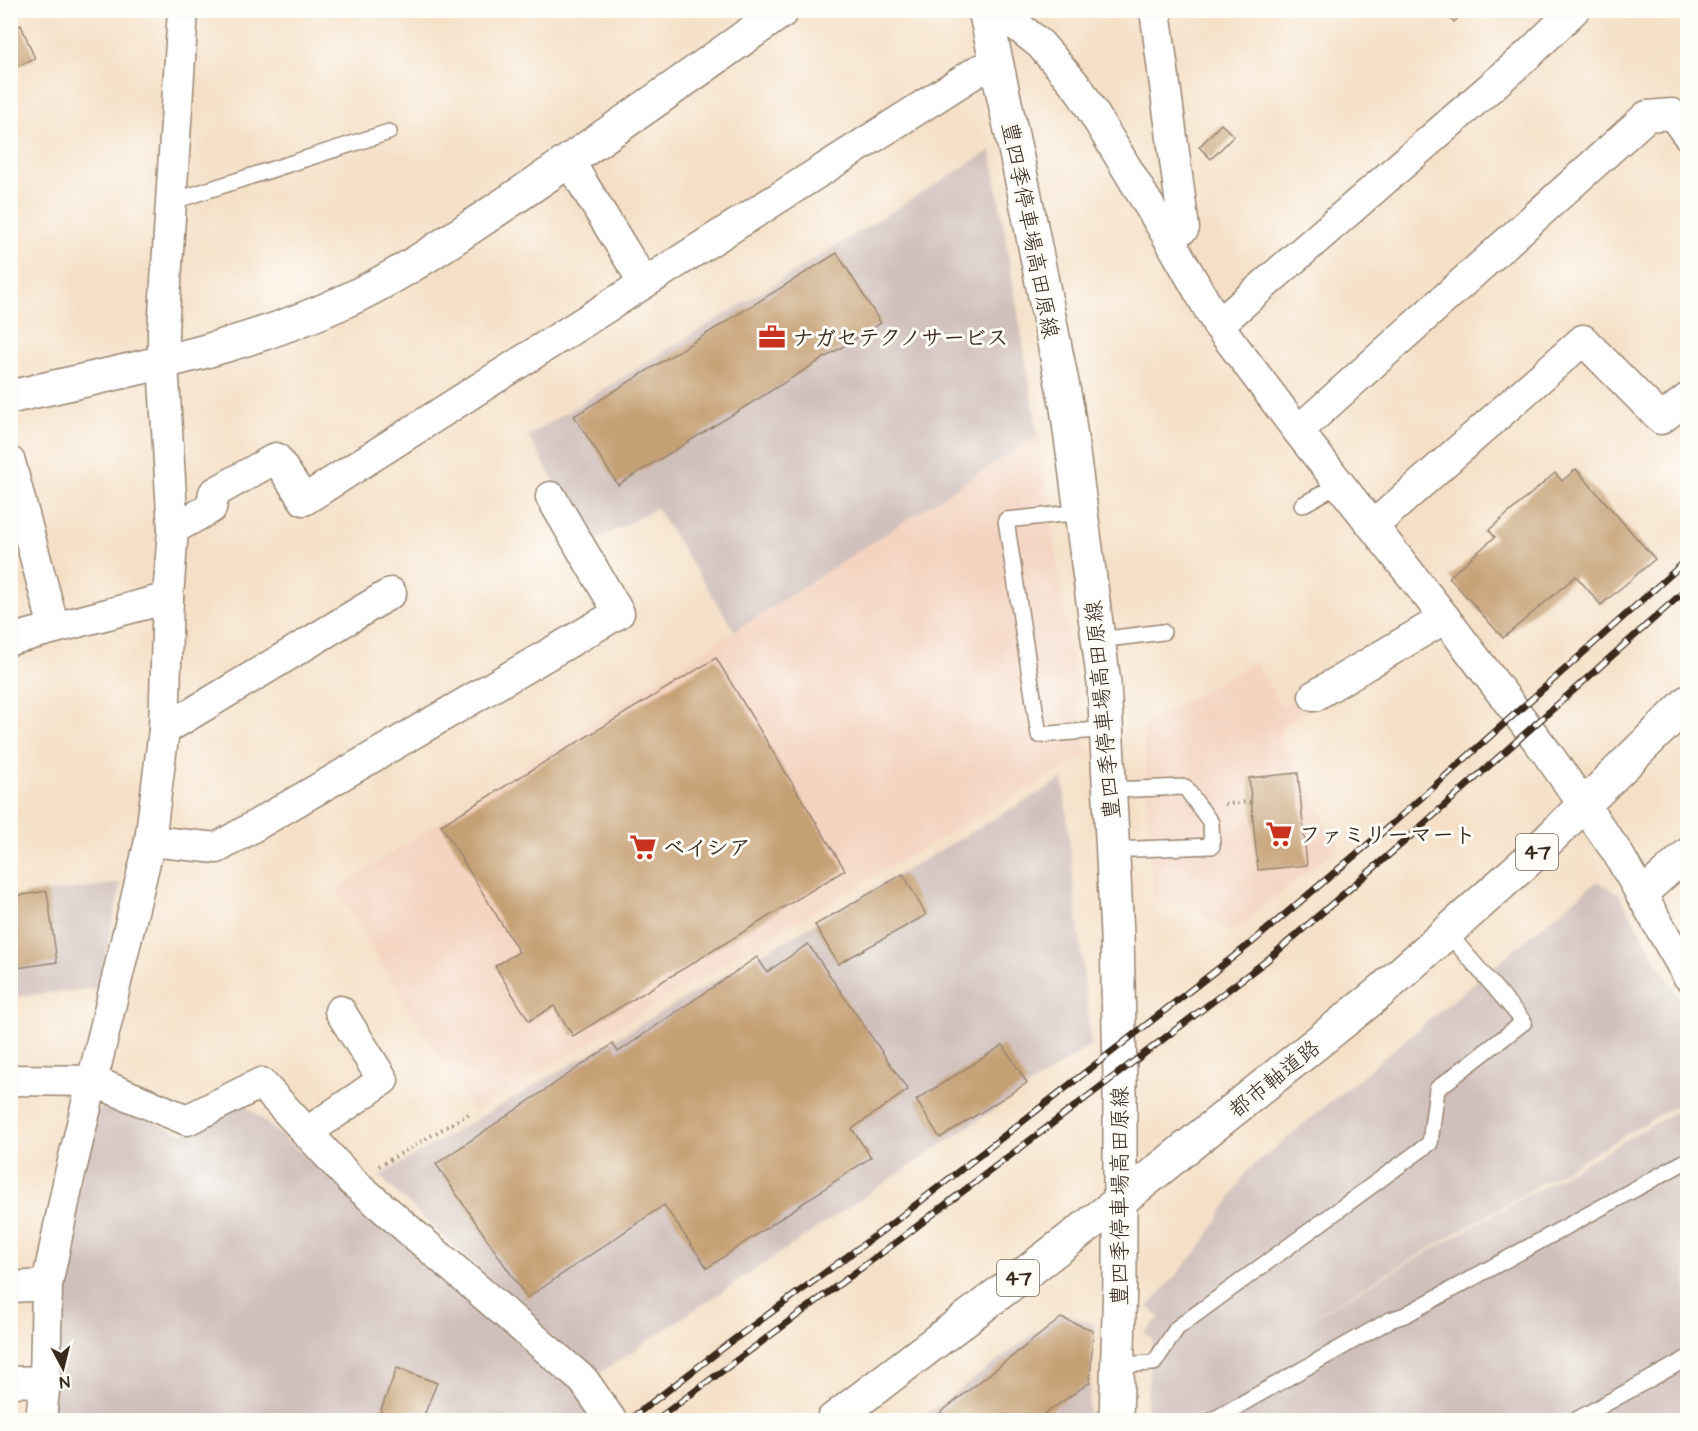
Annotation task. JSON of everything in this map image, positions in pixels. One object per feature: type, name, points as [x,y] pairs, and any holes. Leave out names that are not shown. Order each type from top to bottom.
[{"type":"main road","points":[[12,393],[163,363],[254,337],[342,303],[415,265],[570,161],[783,10]]},
{"type":"main road","name":"豊四季停車場高田原線","points":[[986,18],[1067,408],[1099,640],[1108,729],[1118,947],[1121,1116],[1116,1420]]},
{"type":"main road","name":"都市軸道路","points":[[833,1420],[1120,1201],[1379,993],[1526,862],[1688,702]]},
{"type":"street","points":[[41,1420],[45,1381],[47,1285],[69,1179],[150,841],[156,728],[173,529],[163,363],[183,10]]},
{"type":"street","points":[[1155,10],[1184,228],[1168,237]]},
{"type":"street","points":[[1218,325],[1530,53],[1574,10]]},
{"type":"street","points":[[986,18],[1016,25],[1040,44],[1079,89],[1218,325],[1548,753],[1617,852],[1688,976]]},
{"type":"street","points":[[173,529],[211,508],[214,493],[276,458],[304,500],[979,70],[997,67]]},
{"type":"street","points":[[1298,431],[1647,116],[1672,114],[1688,135]]},
{"type":"street","points":[[570,161],[644,283]]},
{"type":"street","points":[[1373,526],[1583,340],[1661,419],[1688,398]]},
{"type":"street","points":[[10,462],[54,628]]},
{"type":"street","points":[[150,841],[217,848],[619,614],[551,497]]},
{"type":"street","points":[[156,728],[391,593]]},
{"type":"street","points":[[10,640],[168,598]]},
{"type":"street","points":[[1314,696],[1445,618]]},
{"type":"street","points":[[1641,895],[1688,853]]},
{"type":"street","points":[[306,1133],[383,1080],[340,1011]]},
{"type":"street","points":[[10,1080],[93,1081],[187,1120],[261,1083],[352,1181],[584,1381],[611,1420]]},
{"type":"street","points":[[10,1287],[47,1285]]},
{"type":"street","points":[[10,1382],[45,1381]]},
{"type":"lane","points":[[171,198],[183,198],[389,132]]},
{"type":"lane","points":[[1302,505],[1340,484]]},
{"type":"lane","points":[[1082,512],[1006,520],[1039,735],[1108,729]]},
{"type":"lane","points":[[1099,640],[1163,632]]},
{"type":"lane","points":[[1110,790],[1185,787],[1211,823],[1212,846],[1112,850]]},
{"type":"lane","points":[[1117,1365],[1154,1363],[1177,1328],[1430,1143],[1437,1089],[1524,1022],[1447,932]]},
{"type":"lane","points":[[1213,1420],[1390,1320],[1405,1315],[1686,1161]]},
{"type":"lane","points":[[1576,1420],[1688,1358]]},
{"type":"path","points":[[352,1181],[472,1112]]},
{"type":"shaded area","points":[[991,150],[1038,435],[735,631],[656,508],[590,544],[528,436]]},
{"type":"shaded area","name":"ベイシア","points":[[1038,435],[1087,755],[856,886],[472,1112],[336,889]]},
{"type":"shaded area","points":[[1255,661],[1281,707],[1306,693],[1313,708],[1282,726],[1281,740],[1339,847],[1231,932],[1183,901],[1153,905],[1143,726]]},
{"type":"shaded area","points":[[1063,779],[1091,1045],[594,1377],[379,1176]]},
{"type":"shaded area","points":[[1597,881],[1618,893],[1687,1013],[1687,1099],[1250,1353],[1687,1105],[1687,1420],[1145,1420],[1152,1339],[1145,1332],[1160,1317],[1148,1307],[1201,1247],[1247,1171]]},
{"type":"shaded area","points":[[121,883],[98,988],[11,997],[10,897]]},
{"type":"shaded area","points":[[239,1100],[577,1388],[595,1420],[45,1420],[53,1308],[95,1112],[110,1104],[183,1134]]},
{"type":"shaded area","points":[[1062,1313],[1094,1324],[1088,1420],[919,1420]]},
{"type":"building","points":[[1442,10],[1466,10],[1454,22]]},
{"type":"building","points":[[21,25],[35,59],[10,69],[10,30]]},
{"type":"building","points":[[1221,124],[1234,136],[1211,159],[1199,147]]},
{"type":"building","points":[[837,253],[881,323],[618,485],[574,416]]},
{"type":"building","points":[[1576,469],[1655,559],[1601,605],[1576,576],[1503,638],[1449,577],[1495,537],[1489,530],[1555,473],[1562,481]]},
{"type":"building","name":"ベイシア","points":[[716,658],[845,870],[573,1036],[554,1006],[529,1021],[495,966],[519,952],[441,825]]},
{"type":"building","name":"ファミリーマート","points":[[1298,773],[1307,865],[1258,870],[1249,778]]},
{"type":"building","points":[[903,874],[926,915],[838,964],[815,925]]},
{"type":"building","points":[[47,891],[57,962],[10,969],[10,897]]},
{"type":"building","points":[[808,944],[908,1090],[852,1129],[871,1157],[707,1268],[664,1205],[527,1298],[436,1164],[613,1044],[618,1052],[757,957],[767,972]]},
{"type":"building","points":[[1003,1045],[1027,1083],[940,1138],[916,1100]]},
{"type":"building","points":[[1061,1318],[1093,1330],[1090,1382],[1036,1420],[931,1420]]},
{"type":"building","points":[[397,1368],[437,1383],[422,1420],[377,1420]]},
{"type":"railway","points":[[629,1420],[890,1225],[1251,943],[1392,824],[1688,559]]},
{"type":"railway","points":[[656,1420],[899,1240],[1266,961],[1406,840],[1688,588]]},
{"type":"place","name":"ナガセテクノサービス","points":[[772,337]]},
{"type":"place","name":"ファミリーマート","points":[[1279,834]]},
{"type":"place","name":"ベイシア","points":[[643,847]]}]
